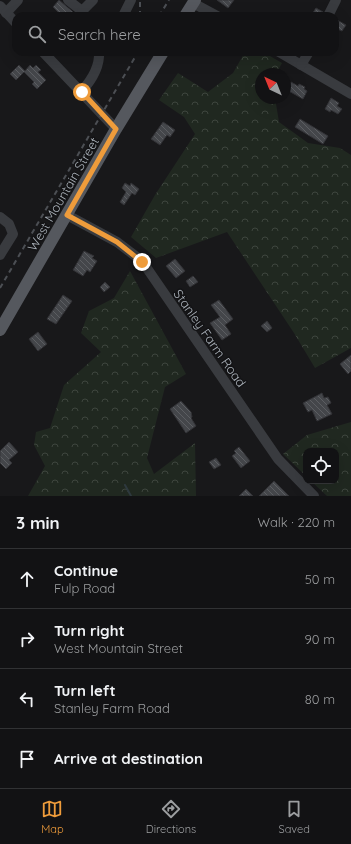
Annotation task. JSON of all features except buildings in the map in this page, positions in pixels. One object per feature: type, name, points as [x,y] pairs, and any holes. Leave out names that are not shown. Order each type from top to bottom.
[{"type":"main road","points":[[187,12],[194,1]]},
{"type":"main road","name":"West Mountain Street","points":[[0,330],[116,129],[161,56]]},
{"type":"street","points":[[12,19],[3,10],[18,0]]},
{"type":"street","points":[[68,0],[82,12]]},
{"type":"street","points":[[85,12],[93,0]]},
{"type":"street","points":[[125,12],[131,0]]},
{"type":"street","points":[[330,12],[336,0]]},
{"type":"street","points":[[194,1],[211,12]]},
{"type":"street","points":[[47,56],[116,129]]},
{"type":"street","points":[[82,92],[90,81],[101,56]]},
{"type":"street","points":[[286,56],[351,94]]},
{"type":"street","points":[[301,65],[307,56]]},
{"type":"street","name":"Stanley Farm Road","points":[[67,215],[117,242],[142,262],[278,459],[314,496]]},
{"type":"street","points":[[0,217],[9,224],[13,234],[0,255]]},
{"type":"green space","points":[[243,56],[270,56],[282,63],[279,68],[255,68],[255,104],[276,104],[279,122],[308,143],[340,148],[351,155],[351,348],[315,368],[294,333],[227,232],[156,258],[131,237],[155,195],[195,134],[184,117],[159,100],[178,73],[208,92],[233,73]]},
{"type":"green space","points":[[130,271],[186,374],[165,387],[147,458],[154,474],[195,443],[196,496],[28,496],[45,466],[34,445],[36,432],[50,428],[64,385],[101,352],[81,333],[89,311],[114,298]]},
{"type":"green space","points":[[351,422],[351,496],[327,496],[314,484],[339,484],[339,448],[303,448],[303,473],[283,454],[307,435]]},
{"type":"waterway","points":[[125,485],[131,496]]},
{"type":"railway","points":[[140,0],[140,12]]},
{"type":"railway","points":[[162,12],[169,0]]},
{"type":"railway","points":[[0,288],[136,56]]},
{"type":"route","points":[[82,92],[116,129],[67,215],[117,242],[142,262]]}]
